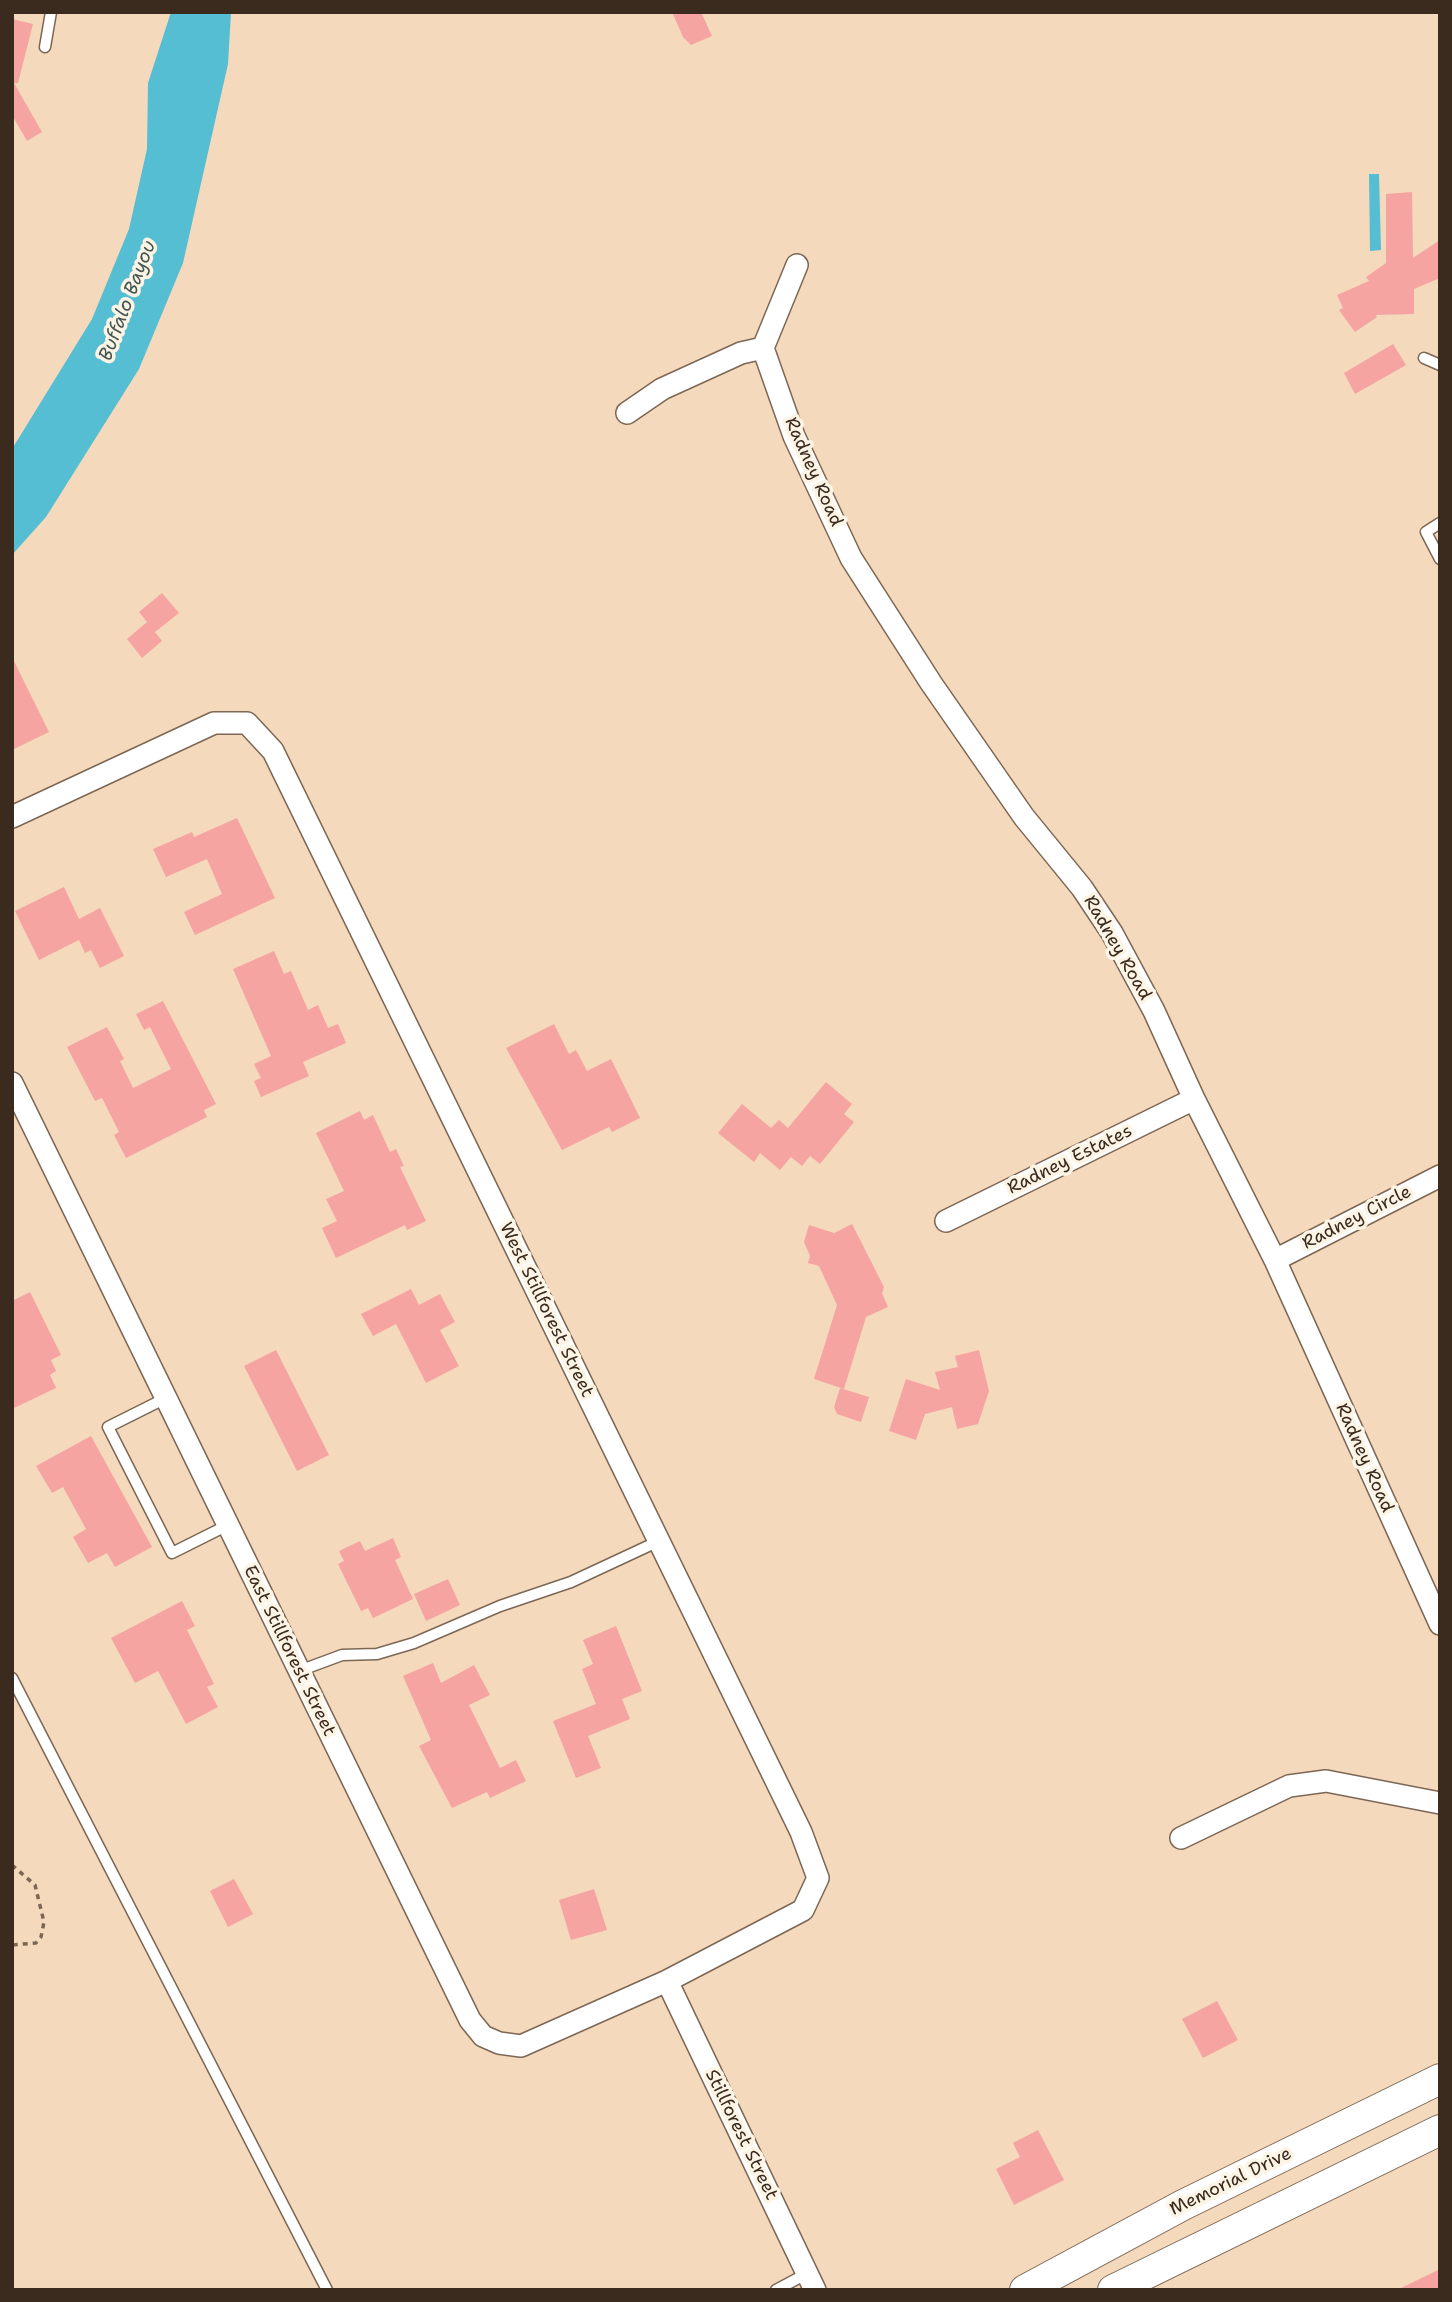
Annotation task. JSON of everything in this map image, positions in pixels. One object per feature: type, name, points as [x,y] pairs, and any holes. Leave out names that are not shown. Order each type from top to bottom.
[{"type":"main road","name":"Memorial Drive","points":[[1025,2290],[1183,2205],[1440,2079]]},
{"type":"main road","points":[[1382,2108],[1402,2148]]},
{"type":"main road","points":[[1113,2290],[1440,2130]]},
{"type":"street","points":[[627,413],[662,389],[741,353],[763,348],[797,265]]},
{"type":"street","name":"Radney Road","points":[[763,348],[794,436],[851,558],[931,682],[1024,817],[1082,888],[1112,933],[1154,1011],[1194,1099],[1275,1260],[1440,1624]]},
{"type":"street","name":"West Stillforest Street","points":[[12,817],[215,723],[247,723],[273,751],[801,1832],[818,1878],[803,1910],[667,1981]]},
{"type":"street","name":"East Stillforest Street","points":[[12,1083],[470,2020],[483,2036],[499,2043],[522,2046],[667,1981]]},
{"type":"street","name":"Radney Estates","points":[[946,1221],[1194,1099]]},
{"type":"street","name":"Radney Circle","points":[[1275,1260],[1440,1176]]},
{"type":"street","points":[[1181,1838],[1289,1786],[1326,1781],[1440,1803]]},
{"type":"street","name":"Stillforest Street","points":[[667,1981],[811,2282]]},
{"type":"lane","points":[[45,47],[51,12]]},
{"type":"lane","points":[[1424,358],[1440,365]]},
{"type":"lane","points":[[1440,523],[1426,532],[1440,559]]},
{"type":"lane","points":[[166,1398],[108,1427],[172,1553],[228,1525]]},
{"type":"lane","points":[[299,1671],[342,1654],[376,1654],[414,1643],[500,1606],[570,1582],[659,1541]]},
{"type":"lane","points":[[12,1678],[327,2290]]},
{"type":"lane","points":[[776,2290],[811,2282]]},
{"type":"path","points":[[12,1789],[12,1839]]},
{"type":"path","points":[[12,1866],[35,1885],[44,1922],[41,1937],[36,1943],[12,1945]]},
{"type":"water","name":"Buffalo Bayou","points":[[171,12],[231,12],[228,64],[183,263],[139,369],[46,517],[12,555],[12,449],[92,319],[129,229],[147,149],[148,83]]},
{"type":"water","points":[[1369,174],[1379,174],[1381,250],[1370,251]]},
{"type":"building","points":[[672,12],[701,12],[712,36],[691,45],[683,37]]},
{"type":"building","points":[[12,19],[33,24],[18,83],[14,83],[42,132],[27,141],[12,115]]},
{"type":"building","points":[[1412,192],[1413,258],[1440,240],[1440,278],[1414,289],[1414,314],[1376,315],[1377,317],[1355,332],[1339,310],[1343,308],[1337,295],[1369,281],[1366,277],[1386,263],[1386,194]]},
{"type":"building","points":[[1393,344],[1406,365],[1355,394],[1344,373]]},
{"type":"building","points":[[162,593],[179,613],[155,632],[139,612]]},
{"type":"building","points":[[147,622],[162,641],[142,658],[127,639]]},
{"type":"building","points":[[12,657],[49,732],[12,750]]},
{"type":"building","points":[[237,818],[275,898],[195,935],[184,912],[222,894],[207,859],[166,877],[153,849],[192,832],[194,837]]},
{"type":"building","points":[[64,887],[79,919],[100,908],[124,956],[100,968],[91,950],[85,953],[79,940],[39,960],[15,911]]},
{"type":"building","points":[[274,951],[284,974],[291,971],[308,1010],[318,1005],[328,1028],[338,1024],[346,1043],[303,1062],[309,1076],[261,1097],[254,1081],[261,1078],[254,1064],[271,1056],[233,969]]},
{"type":"building","points":[[163,1001],[216,1104],[204,1110],[207,1117],[126,1158],[114,1135],[119,1132],[102,1098],[95,1101],[67,1047],[107,1027],[124,1059],[120,1061],[133,1088],[171,1069],[150,1027],[144,1030],[136,1014]]},
{"type":"building","points":[[554,1024],[569,1054],[576,1050],[587,1071],[611,1059],[640,1118],[612,1132],[609,1127],[562,1150],[506,1048]]},
{"type":"building","points":[[826,1082],[852,1104],[844,1114],[854,1122],[820,1164],[810,1156],[802,1166],[791,1157],[780,1170],[760,1153],[754,1162],[718,1133],[742,1104],[771,1128],[779,1120],[788,1128]]},
{"type":"building","points":[[360,1111],[364,1120],[373,1115],[390,1152],[396,1149],[404,1166],[400,1167],[426,1221],[407,1230],[405,1225],[336,1258],[322,1228],[337,1221],[326,1199],[344,1191],[316,1133]]},
{"type":"building","points":[[852,1224],[884,1287],[882,1293],[888,1307],[866,1317],[844,1389],[814,1379],[837,1305],[819,1266],[808,1263],[810,1256],[804,1242],[809,1225],[834,1233]]},
{"type":"building","points":[[411,1289],[419,1305],[440,1294],[455,1322],[440,1330],[459,1366],[426,1383],[396,1324],[373,1336],[361,1314]]},
{"type":"building","points":[[30,1292],[61,1355],[51,1360],[56,1371],[50,1375],[56,1388],[12,1409],[12,1301]]},
{"type":"building","points":[[276,1350],[329,1455],[297,1471],[244,1366]]},
{"type":"building","points":[[979,1350],[989,1391],[978,1424],[957,1429],[952,1407],[925,1414],[916,1440],[889,1431],[906,1379],[940,1390],[935,1372],[958,1367],[955,1356]]},
{"type":"building","points":[[840,1388],[869,1397],[861,1422],[837,1414],[834,1407]]},
{"type":"building","points":[[91,1436],[152,1547],[115,1567],[107,1553],[88,1563],[73,1537],[86,1529],[63,1487],[52,1493],[36,1466]]},
{"type":"building","points":[[393,1538],[401,1557],[395,1560],[413,1599],[373,1618],[368,1608],[361,1611],[338,1564],[344,1561],[339,1551],[360,1541],[365,1551]]},
{"type":"building","points":[[448,1579],[460,1605],[426,1621],[414,1594]]},
{"type":"building","points":[[182,1601],[195,1626],[187,1630],[214,1684],[207,1687],[218,1707],[186,1724],[158,1671],[135,1683],[111,1638]]},
{"type":"building","points":[[616,1626],[642,1691],[622,1699],[630,1719],[588,1736],[601,1768],[576,1778],[553,1721],[596,1704],[582,1669],[593,1664],[583,1640]]},
{"type":"building","points":[[433,1663],[441,1683],[474,1665],[490,1695],[469,1705],[500,1768],[516,1760],[526,1781],[490,1798],[487,1792],[452,1808],[419,1746],[431,1740],[403,1676]]},
{"type":"building","points":[[234,1879],[253,1914],[228,1927],[210,1891]]},
{"type":"building","points":[[594,1889],[607,1930],[571,1940],[559,1900]]},
{"type":"building","points":[[1217,2001],[1238,2040],[1203,2058],[1182,2019]]},
{"type":"building","points":[[1038,2130],[1064,2180],[1014,2205],[996,2169],[1020,2157],[1013,2143]]},
{"type":"building","points":[[1440,2269],[1440,2290],[1397,2290]]}]
